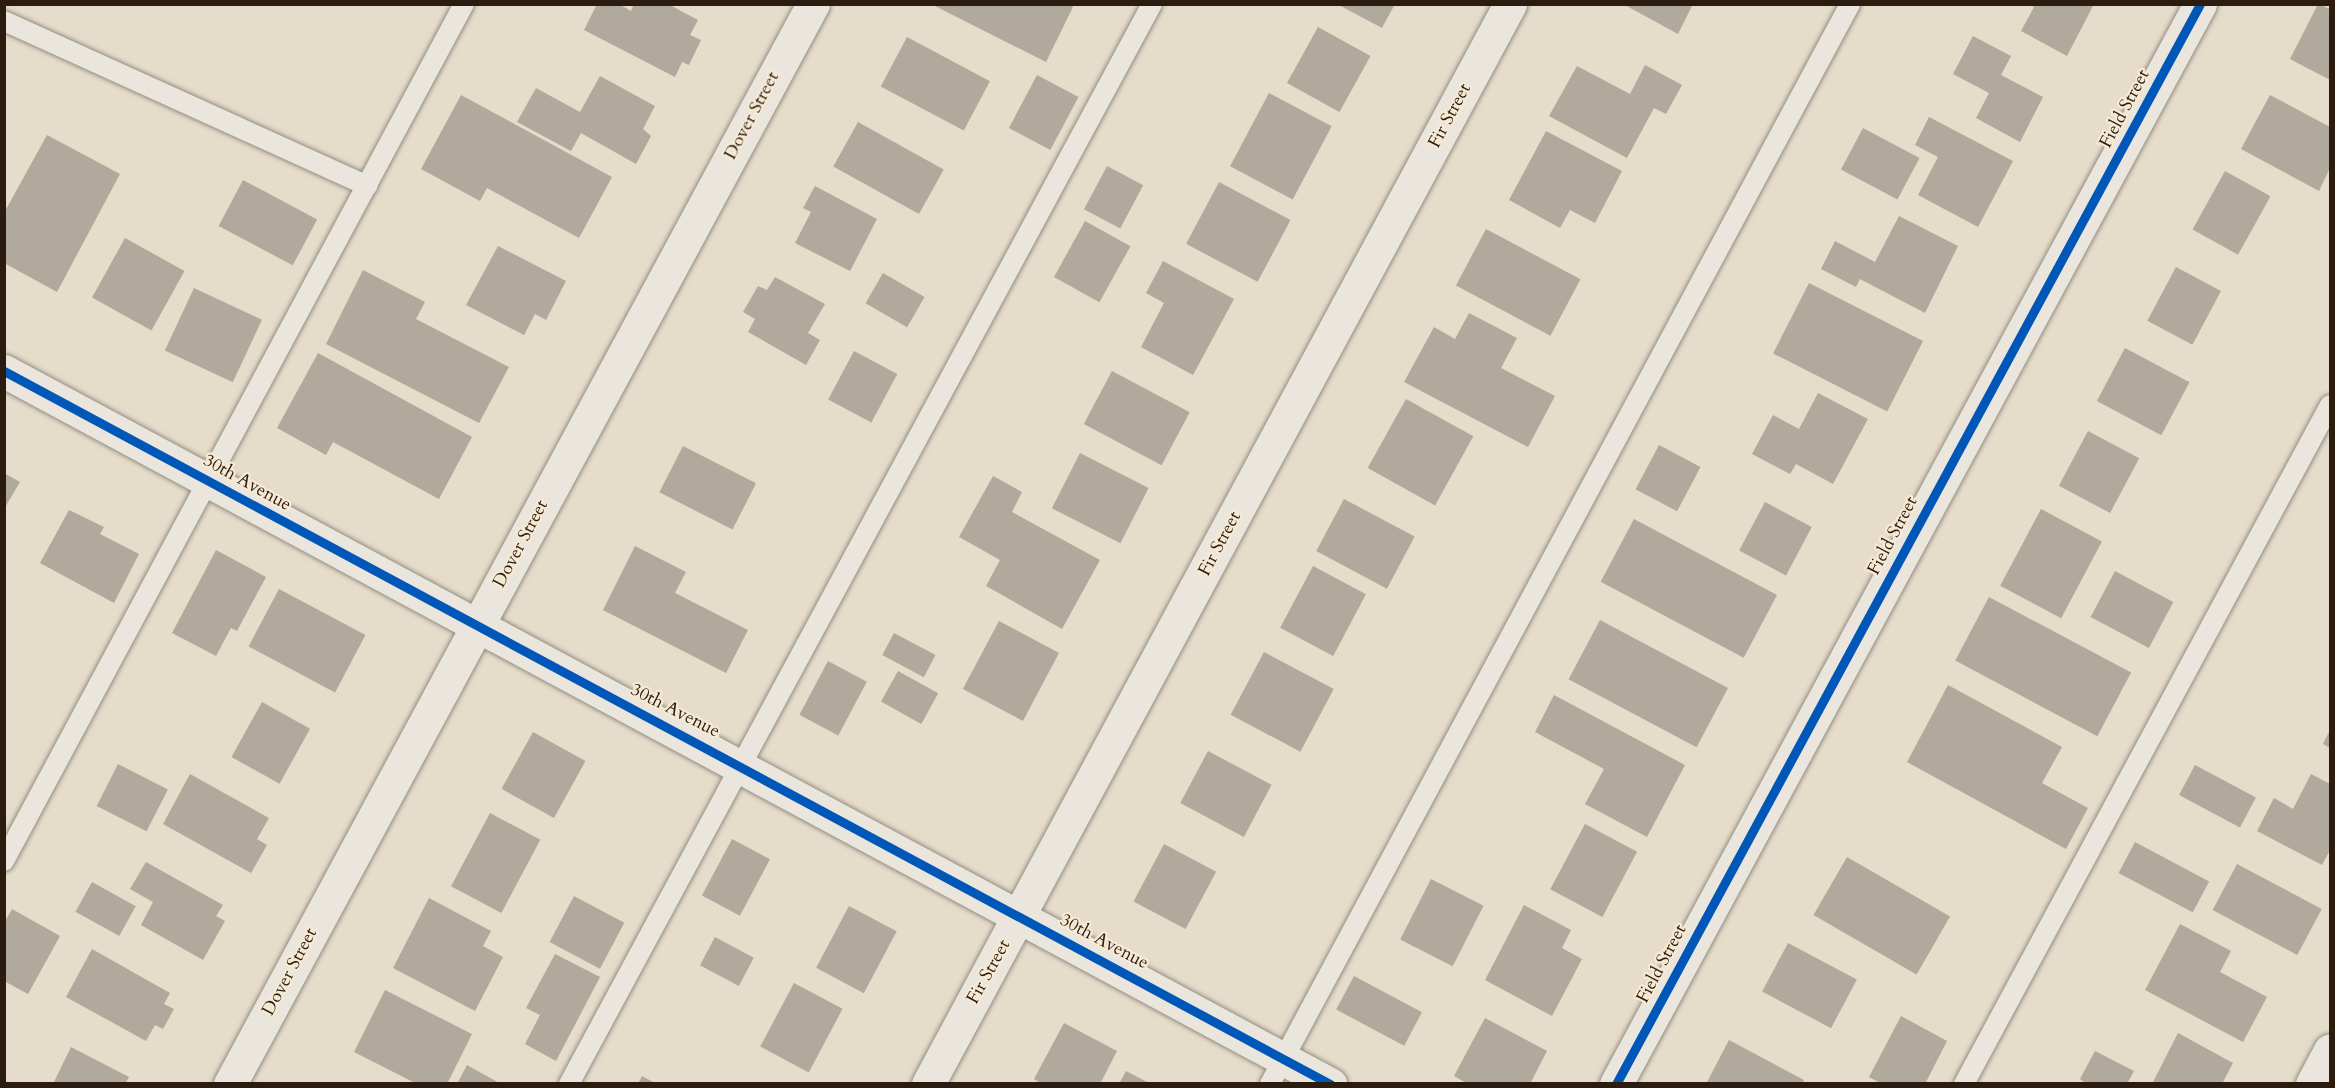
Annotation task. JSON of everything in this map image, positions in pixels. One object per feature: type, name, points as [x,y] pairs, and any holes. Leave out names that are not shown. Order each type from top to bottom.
[{"type":"street","name":"Dover Street","points":[[230,1083],[813,4]]},
{"type":"street","name":"Fir Street","points":[[928,1083],[1510,4]]},
{"type":"street","name":"Field Street","points":[[1616,1083],[2200,4]]},
{"type":"street","name":"30th Avenue","points":[[4,372],[476,627],[743,765],[1020,915],[1277,1071],[1330,1083]]},
{"type":"street","points":[[2312,1083],[2331,1050]]},
{"type":"lane","points":[[4,861],[464,4]]},
{"type":"lane","points":[[569,1083],[743,765],[1152,4]]},
{"type":"lane","points":[[1277,1071],[1850,4]]},
{"type":"lane","points":[[4,21],[367,186]]},
{"type":"lane","points":[[1964,1083],[2331,405]]},
{"type":"building","points":[[597,4],[619,4],[631,11],[634,4],[668,4],[698,20],[690,35],[701,40],[689,65],[682,62],[675,77],[584,30]]},
{"type":"building","points":[[931,4],[1068,4],[1073,7],[1046,62]]},
{"type":"building","points":[[1337,4],[1395,4],[1382,28]]},
{"type":"building","points":[[1623,4],[1693,4],[1678,34]]},
{"type":"building","points":[[2028,4],[2094,4],[2067,56],[2021,31],[2034,7]]},
{"type":"building","points":[[2318,4],[2330,9],[2330,80],[2290,59]]},
{"type":"building","points":[[1318,27],[1370,56],[1339,112],[1287,83]]},
{"type":"building","points":[[1973,36],[2011,56],[2001,75],[2043,97],[2020,142],[1976,118],[1989,93],[1953,74]]},
{"type":"building","points":[[907,37],[990,81],[964,131],[881,86]]},
{"type":"building","points":[[1645,65],[1682,85],[1666,114],[1654,108],[1627,158],[1549,116],[1577,66],[1630,94]]},
{"type":"building","points":[[1037,75],[1078,97],[1050,150],[1009,128]]},
{"type":"building","points":[[600,76],[655,106],[643,129],[651,136],[636,164],[581,133],[571,151],[517,122],[536,88],[580,112]]},
{"type":"building","points":[[1269,93],[1332,126],[1293,200],[1230,166]]},
{"type":"building","points":[[461,95],[612,177],[579,238],[487,188],[480,201],[421,169]]},
{"type":"building","points":[[2270,95],[2330,127],[2330,168],[2319,191],[2241,149]]},
{"type":"building","points":[[1929,117],[2013,161],[1978,227],[1918,195],[1938,157],[1915,145]]},
{"type":"building","points":[[858,122],[944,170],[919,214],[833,167]]},
{"type":"building","points":[[1863,128],[1920,158],[1897,200],[1841,169]]},
{"type":"building","points":[[1546,131],[1622,171],[1595,223],[1570,210],[1560,228],[1509,200]]},
{"type":"building","points":[[47,135],[120,174],[57,292],[4,263],[4,213]]},
{"type":"building","points":[[1107,166],[1143,185],[1120,229],[1084,209]]},
{"type":"building","points":[[2225,171],[2270,196],[2238,255],[2193,230]]},
{"type":"building","points":[[243,180],[317,219],[293,265],[219,226]]},
{"type":"building","points":[[1219,182],[1291,220],[1258,282],[1186,244]]},
{"type":"building","points":[[815,186],[877,219],[850,271],[795,243],[811,212],[803,208]]},
{"type":"building","points":[[1899,216],[1958,246],[1925,313],[1860,279],[1856,287],[1821,269],[1835,241],[1875,262]]},
{"type":"building","points":[[1085,221],[1130,246],[1099,302],[1054,277]]},
{"type":"building","points":[[1486,229],[1580,279],[1550,336],[1456,286]]},
{"type":"building","points":[[125,238],[184,271],[152,330],[92,297]]},
{"type":"building","points":[[498,246],[566,281],[546,320],[535,314],[524,335],[466,305]]},
{"type":"building","points":[[1163,261],[1234,299],[1193,375],[1141,347],[1164,303],[1146,293]]},
{"type":"building","points":[[2176,267],[2221,291],[2192,345],[2147,321]]},
{"type":"building","points":[[363,270],[425,302],[416,319],[509,367],[479,423],[326,344]]},
{"type":"building","points":[[883,273],[925,297],[907,327],[866,303]]},
{"type":"building","points":[[775,277],[825,304],[808,333],[820,340],[806,365],[748,332],[755,319],[743,312],[758,286],[767,290]]},
{"type":"building","points":[[1809,283],[1923,341],[1887,412],[1773,353]]},
{"type":"building","points":[[194,288],[262,320],[233,382],[165,351]]},
{"type":"building","points":[[1469,313],[1517,338],[1501,368],[1555,396],[1528,447],[1404,382],[1434,327],[1455,339]]},
{"type":"building","points":[[2125,348],[2189,382],[2161,435],[2097,401]]},
{"type":"building","points":[[854,351],[897,374],[871,423],[828,400]]},
{"type":"building","points":[[318,353],[472,437],[439,499],[333,442],[326,455],[277,428]]},
{"type":"building","points":[[1112,371],[1190,412],[1162,465],[1084,424]]},
{"type":"building","points":[[1818,393],[1868,419],[1833,484],[1796,464],[1790,474],[1752,454],[1773,415],[1799,429]]},
{"type":"building","points":[[1406,399],[1473,436],[1435,505],[1368,468]]},
{"type":"building","points":[[2088,431],[2139,458],[2110,513],[2059,486]]},
{"type":"building","points":[[1659,445],[1700,467],[1677,511],[1636,489]]},
{"type":"building","points":[[683,446],[756,483],[732,530],[659,492]]},
{"type":"building","points":[[1080,453],[1149,488],[1120,543],[1052,508]]},
{"type":"building","points":[[4,473],[20,482],[4,509]]},
{"type":"building","points":[[993,476],[1022,492],[1012,512],[1100,560],[1062,629],[986,586],[1000,560],[959,537]]},
{"type":"building","points":[[1344,499],[1415,537],[1387,589],[1316,551]]},
{"type":"building","points":[[1765,502],[1812,527],[1786,575],[1739,551]]},
{"type":"building","points":[[2041,509],[2102,541],[2061,618],[2000,586]]},
{"type":"building","points":[[69,510],[104,527],[100,534],[139,554],[114,603],[40,563]]},
{"type":"building","points":[[1634,519],[1777,595],[1744,658],[1601,582]]},
{"type":"building","points":[[635,546],[686,572],[675,593],[748,630],[726,673],[603,610]]},
{"type":"building","points":[[216,550],[266,577],[237,631],[231,628],[216,656],[172,633]]},
{"type":"building","points":[[1313,566],[1366,594],[1333,656],[1280,628]]},
{"type":"building","points":[[2115,571],[2173,602],[2149,648],[2091,617]]},
{"type":"building","points":[[279,589],[366,635],[335,692],[248,646]]},
{"type":"building","points":[[1989,597],[2131,673],[2097,736],[1955,661]]},
{"type":"building","points":[[1600,620],[1728,688],[1697,747],[1569,679]]},
{"type":"building","points":[[999,621],[1059,653],[1023,721],[963,689]]},
{"type":"building","points":[[894,633],[935,655],[924,677],[882,655]]},
{"type":"building","points":[[1264,652],[1334,689],[1300,752],[1231,715]]},
{"type":"building","points":[[828,661],[867,682],[838,736],[799,715]]},
{"type":"building","points":[[898,671],[938,693],[921,724],[881,702]]},
{"type":"building","points":[[1948,685],[2062,747],[2042,783],[2088,808],[2066,849],[1907,762]]},
{"type":"building","points":[[1554,695],[1685,765],[1647,837],[1585,804],[1604,769],[1535,732]]},
{"type":"building","points":[[262,702],[310,729],[280,784],[231,757]]},
{"type":"building","points":[[2330,730],[2330,748],[2323,744]]},
{"type":"building","points":[[533,732],[585,761],[554,818],[501,789]]},
{"type":"building","points":[[1208,751],[1272,785],[1244,837],[1180,803]]},
{"type":"building","points":[[118,764],[168,789],[147,831],[97,806]]},
{"type":"building","points":[[2195,765],[2256,797],[2240,827],[2179,795]]},
{"type":"building","points":[[190,774],[269,818],[257,839],[267,845],[251,873],[163,824]]},
{"type":"building","points":[[2311,774],[2330,784],[2330,850],[2322,865],[2257,831],[2274,798],[2293,809]]},
{"type":"building","points":[[490,813],[540,840],[501,913],[451,886]]},
{"type":"building","points":[[1585,824],[1637,852],[1602,917],[1550,889]]},
{"type":"building","points":[[732,839],[770,859],[740,916],[702,896]]},
{"type":"building","points":[[2135,842],[2209,881],[2193,912],[2119,873]]},
{"type":"building","points":[[1164,844],[1216,872],[1186,929],[1133,901]]},
{"type":"building","points":[[1847,857],[1950,916],[1917,975],[1814,915]]},
{"type":"building","points":[[146,862],[223,905],[216,916],[225,921],[203,960],[141,925],[153,902],[130,889]]},
{"type":"building","points":[[2237,864],[2322,909],[2297,955],[2213,910]]},
{"type":"building","points":[[1431,879],[1484,906],[1453,966],[1400,940]]},
{"type":"building","points":[[92,882],[136,906],[119,936],[76,912]]},
{"type":"building","points":[[574,896],[624,923],[600,969],[550,942]]},
{"type":"building","points":[[429,898],[491,931],[483,946],[503,957],[475,1011],[393,968]]},
{"type":"building","points":[[1524,905],[1571,930],[1562,948],[1582,959],[1552,1016],[1485,980]]},
{"type":"building","points":[[849,906],[897,931],[864,993],[816,968]]},
{"type":"building","points":[[12,909],[60,936],[28,994],[4,981],[4,923]]},
{"type":"building","points":[[2180,924],[2231,951],[2220,972],[2267,997],[2243,1042],[2145,990]]},
{"type":"building","points":[[715,937],[754,958],[739,986],[700,965]]},
{"type":"building","points":[[1788,943],[1857,980],[1831,1028],[1762,992]]},
{"type":"building","points":[[92,949],[170,993],[164,1004],[174,1009],[163,1029],[155,1025],[146,1041],[66,997]]},
{"type":"building","points":[[555,954],[600,977],[556,1061],[525,1044],[540,1015],[526,1008]]},
{"type":"building","points":[[1354,976],[1422,1012],[1404,1046],[1336,1010]]},
{"type":"building","points":[[794,983],[843,1009],[809,1072],[760,1047]]},
{"type":"building","points":[[385,990],[472,1034],[447,1084],[417,1084],[354,1052]]},
{"type":"building","points":[[1901,1016],[1947,1041],[1925,1084],[1882,1084],[1869,1077]]},
{"type":"building","points":[[1485,1018],[1547,1051],[1530,1084],[1468,1084],[1454,1076]]},
{"type":"building","points":[[1064,1023],[1117,1051],[1100,1084],[1042,1084],[1034,1079]]},
{"type":"building","points":[[2178,1033],[2233,1063],[2222,1084],[2152,1084]]},
{"type":"building","points":[[1729,1040],[1804,1080],[1802,1084],[1706,1084]]},
{"type":"building","points":[[71,1047],[129,1077],[125,1084],[53,1084]]},
{"type":"building","points":[[2095,1051],[2134,1071],[2127,1084],[2087,1084],[2080,1079]]},
{"type":"building","points":[[467,1065],[501,1084],[457,1084]]},
{"type":"building","points":[[1126,1071],[1151,1084],[1119,1084]]},
{"type":"building","points":[[642,1076],[657,1084],[638,1084]]},
{"type":"cycle path","points":[[1616,1084],[2200,4]]},
{"type":"cycle path","points":[[4,371],[1330,1084]]}]
